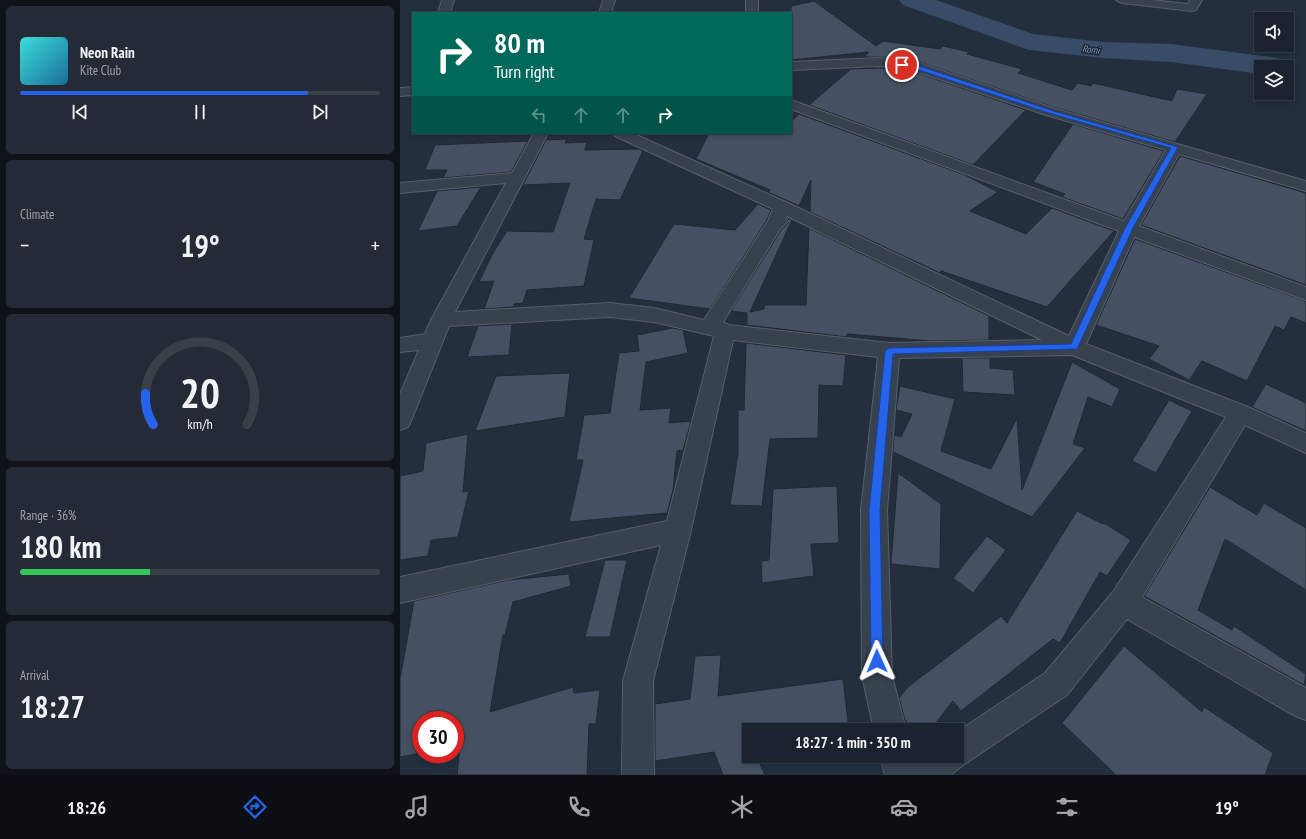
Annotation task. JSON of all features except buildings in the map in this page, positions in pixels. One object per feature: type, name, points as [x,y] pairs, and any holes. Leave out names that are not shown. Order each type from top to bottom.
[{"type":"street","points":[[444,12],[448,0]]},
{"type":"street","points":[[605,12],[609,0]]},
{"type":"street","points":[[752,0],[752,12]]},
{"type":"street","points":[[1122,0],[1192,8],[1196,0]]},
{"type":"street","points":[[792,66],[879,62],[914,66],[1051,112],[1306,186]]},
{"type":"street","points":[[400,92],[412,91]]},
{"type":"street","points":[[792,104],[1306,294]]},
{"type":"street","points":[[400,421],[441,320],[540,134]]},
{"type":"street","points":[[622,134],[782,207],[1074,347],[1240,413],[1306,443]]},
{"type":"street","points":[[1074,347],[1129,228],[1175,147]]},
{"type":"street","points":[[400,188],[517,177]]},
{"type":"street","points":[[725,332],[711,325],[774,225],[776,225],[778,221],[776,220],[782,207]]},
{"type":"street","points":[[441,320],[610,310],[654,315],[725,332],[889,351],[1074,347]]},
{"type":"street","points":[[638,775],[638,682],[678,530],[725,332]]},
{"type":"street","points":[[400,345],[433,340]]},
{"type":"street","points":[[888,723],[877,676],[874,510],[889,351]]},
{"type":"street","points":[[964,746],[1056,684],[1123,602],[1240,413]]},
{"type":"street","points":[[400,590],[678,530]]},
{"type":"street","points":[[1123,602],[1306,705]]},
{"type":"street","points":[[898,763],[901,775]]},
{"type":"street","points":[[922,775],[940,763]]},
{"type":"waterway","name":"Romi","points":[[912,0],[1029,42],[1103,50],[1171,53],[1254,64]]},
{"type":"route","points":[[877,661],[874,510],[889,351],[1074,347],[1129,228],[1175,147],[1051,112],[914,66],[902,65]]}]
